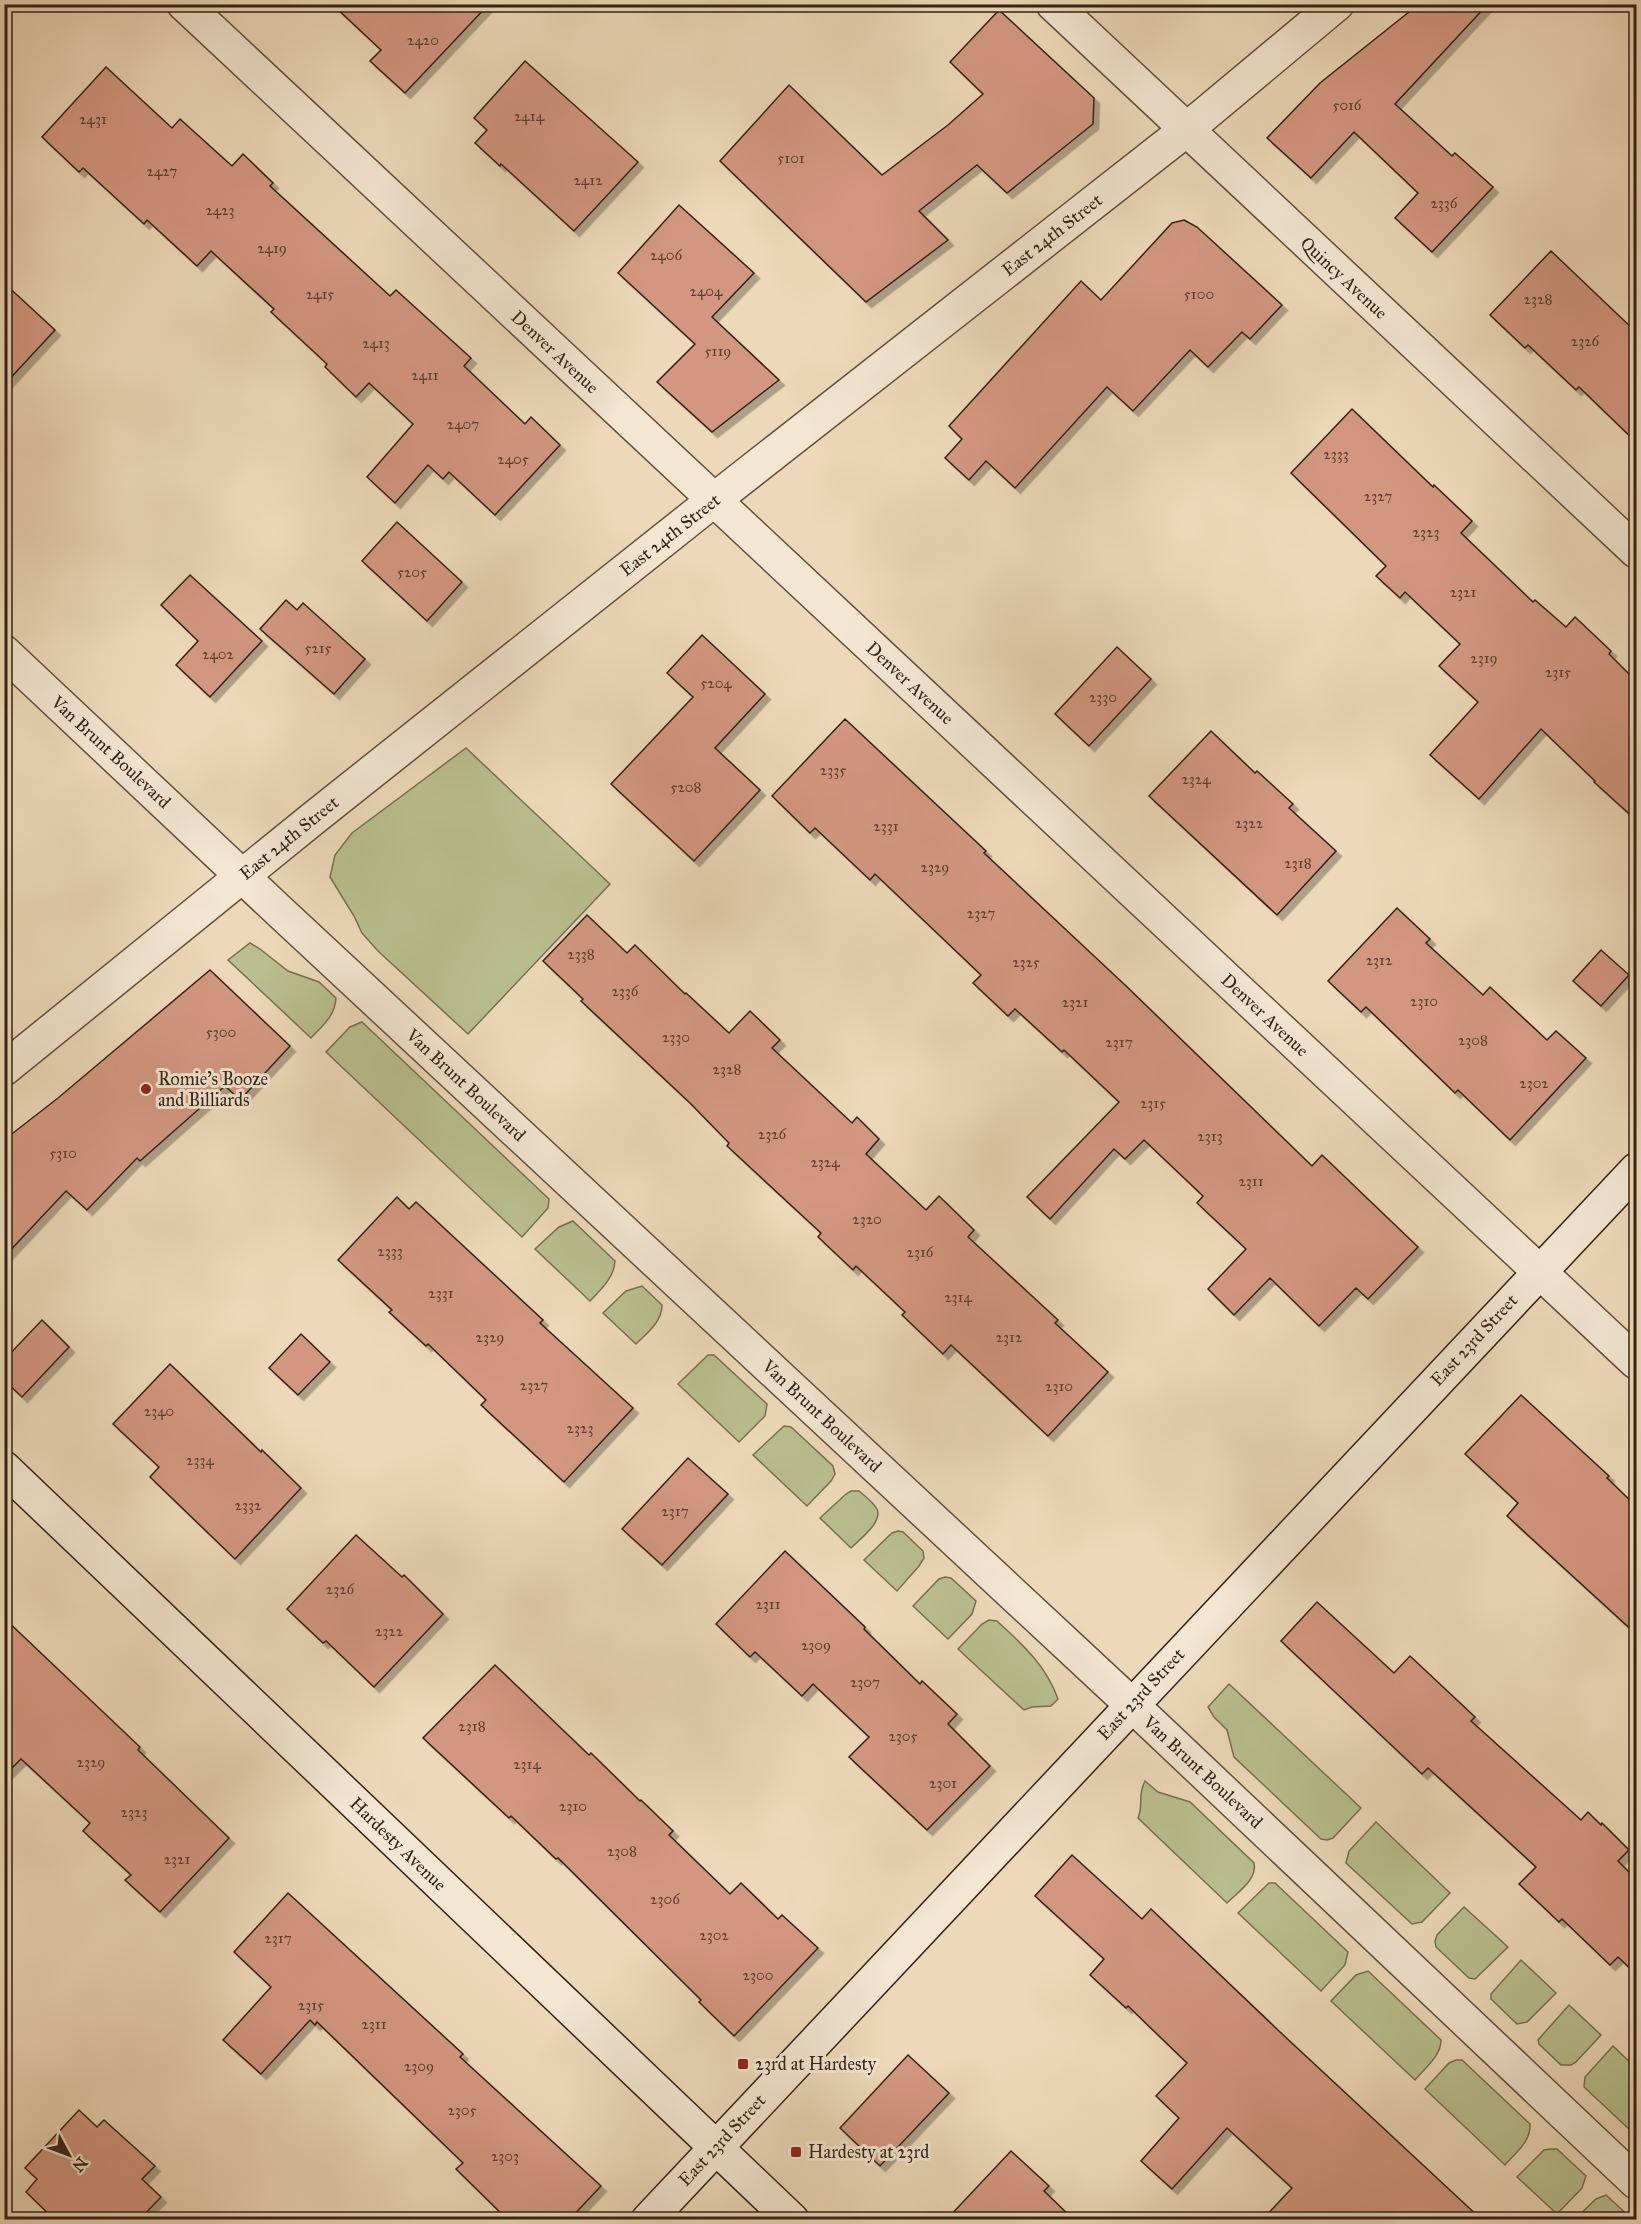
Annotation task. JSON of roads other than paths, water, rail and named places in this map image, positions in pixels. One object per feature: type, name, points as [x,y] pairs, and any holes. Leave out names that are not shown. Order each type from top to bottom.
[{"type":"street","name":"Denver Avenue","points":[[184,4],[1636,1362]]},
{"type":"street","name":"Quincy Avenue","points":[[1053,4],[1636,551]]},
{"type":"street","name":"East 24th Street","points":[[4,1069],[714,500],[1186,130],[1337,4]]},
{"type":"street","name":"Van Brunt Boulevard","points":[[4,652],[1132,1705],[1636,2182]]},
{"type":"street","name":"East 23rd Street","points":[[648,2220],[1636,1170]]},
{"type":"street","name":"Hardesty Avenue","points":[[4,1468],[792,2220]]},
{"type":"place","name":"Romie's Booze and Billiards","points":[[146,1089]]},
{"type":"place","name":"23rd at Hardesty","points":[[743,2064]]},
{"type":"place","name":"Hardesty at 23rd","points":[[796,2152]]}]
